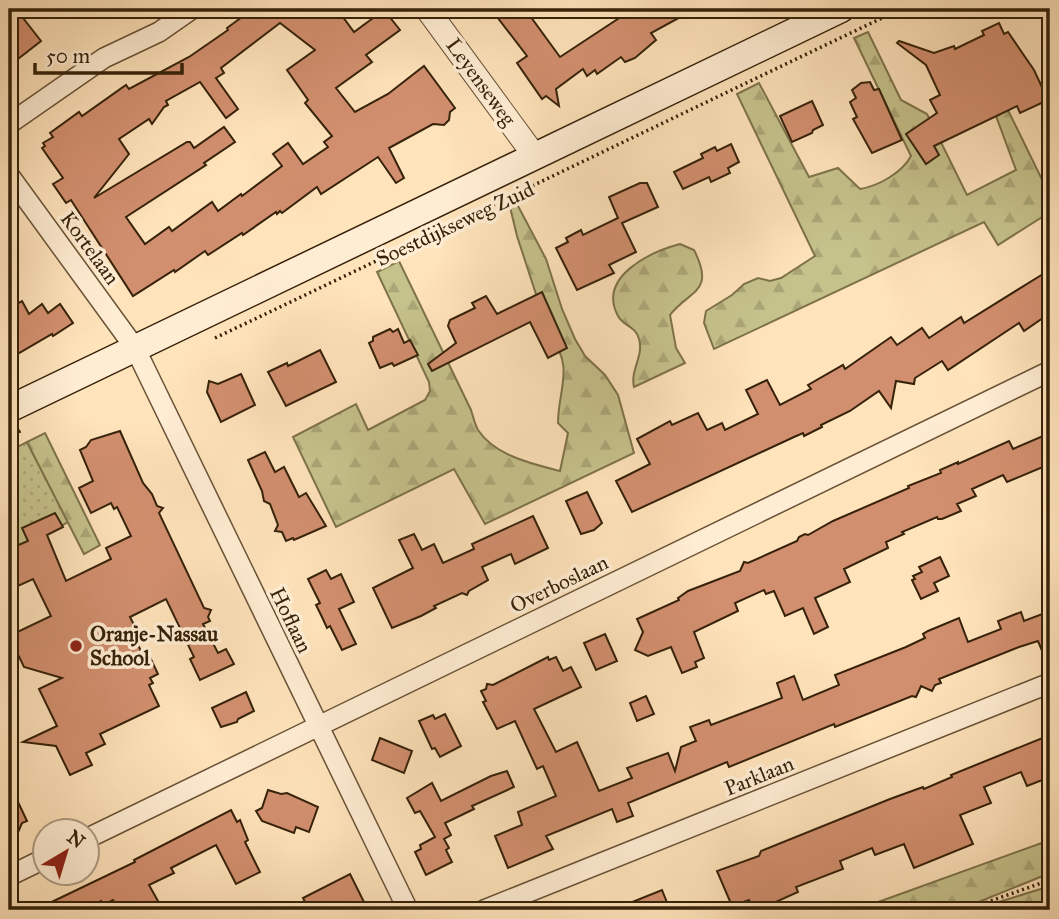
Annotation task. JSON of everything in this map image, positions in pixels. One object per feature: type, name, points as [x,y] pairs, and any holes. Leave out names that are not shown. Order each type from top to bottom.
[{"type":"main road","name":"Soestdijkseweg Zuid","points":[[9,409],[841,9]]},
{"type":"street","points":[[9,124],[104,58],[159,32],[192,9]]},
{"type":"street","name":"Leyenseweg","points":[[427,9],[534,155]]},
{"type":"street","name":"Kortelaan","points":[[9,175],[135,348]]},
{"type":"street","name":"Hoflaan","points":[[135,348],[408,910]]},
{"type":"street","name":"Overboslaan","points":[[102,831],[1050,371]]},
{"type":"street","name":"Parklaan","points":[[484,910],[1050,683]]},
{"type":"street","points":[[9,876],[32,865]]},
{"type":"path","name":"Soestdijkseweg Zuid","points":[[208,341],[901,9]]},
{"type":"path","points":[[9,437],[34,425]]},
{"type":"path","points":[[965,910],[1050,880]]},
{"type":"green space","points":[[868,32],[901,100],[927,114],[967,195],[1016,170],[996,116],[1008,110],[1050,196],[1050,212],[998,245],[984,222],[714,349],[704,323],[706,311],[744,284],[758,278],[770,281],[781,278],[815,256],[737,94],[759,83],[809,177],[838,168],[860,189],[889,178],[902,168],[911,156],[854,38]]},
{"type":"green space","points":[[517,204],[546,259],[575,339],[585,356],[605,375],[618,395],[634,453],[485,524],[454,469],[336,527],[293,437],[356,404],[368,430],[425,400],[430,391],[429,382],[377,272],[399,261],[471,410],[478,430],[485,439],[504,453],[560,471],[568,433],[558,423],[564,368],[558,348],[550,337],[517,236],[510,207]]},
{"type":"green space","points":[[680,244],[694,250],[702,275],[697,289],[670,315],[676,348],[685,363],[634,387],[640,351],[639,339],[635,331],[618,316],[613,302],[615,289],[620,278],[630,268],[655,253]]},
{"type":"green space","points":[[45,433],[100,545],[84,554],[27,442]]},
{"type":"green space","points":[[27,442],[68,522],[9,555],[9,451]]},
{"type":"green space","points":[[1050,840],[1050,873],[959,910],[856,910]]},
{"type":"green space","points":[[1050,886],[1050,910],[973,910]]},
{"type":"building","points":[[9,9],[16,9],[41,41],[9,66]]},
{"type":"building","points":[[253,9],[337,9],[354,32],[384,10],[400,30],[366,55],[372,62],[336,88],[355,112],[388,94],[424,66],[455,108],[444,125],[433,124],[389,148],[404,178],[396,183],[378,157],[321,194],[317,187],[282,213],[276,212],[208,255],[205,251],[133,296],[71,200],[66,203],[53,184],[63,178],[42,148],[45,146],[43,143],[53,137],[50,133],[79,112],[82,116],[126,85],[129,89],[189,57],[228,30],[227,28]],"holes":[[[280,23],[315,50],[287,70],[308,100],[305,103],[332,136],[324,142],[328,147],[303,164],[288,143],[273,154],[282,166],[242,196],[241,194],[218,211],[212,202],[172,231],[169,227],[145,244],[126,217],[206,165],[204,163],[235,142],[224,127],[194,148],[187,142],[94,198],[129,154],[119,139],[149,119],[152,124],[168,105],[166,101],[200,82],[226,118],[238,109],[216,78],[224,73],[221,68]]]},
{"type":"building","points":[[491,9],[525,9],[560,57],[633,9],[695,9],[651,33],[656,40],[635,58],[625,62],[621,57],[597,74],[595,70],[587,76],[583,69],[556,89],[559,106],[546,96],[542,99],[517,63],[527,56]]},
{"type":"building","points":[[999,23],[1004,34],[1008,32],[1034,70],[1048,100],[1020,113],[1017,106],[934,146],[939,155],[926,164],[906,134],[937,113],[930,100],[940,95],[926,65],[897,43],[899,41],[934,53],[954,46],[955,49],[984,35],[982,31]]},
{"type":"building","points":[[870,82],[874,90],[879,89],[902,140],[872,153],[853,119],[857,117],[850,102],[856,98],[852,90],[861,83]]},
{"type":"building","points":[[812,101],[823,125],[792,142],[780,116]]},
{"type":"building","points":[[731,144],[739,162],[728,168],[730,173],[711,182],[709,177],[683,189],[674,172],[703,158],[701,154],[715,147],[717,151]]},
{"type":"building","points":[[640,183],[647,183],[658,207],[622,223],[636,252],[609,265],[614,273],[577,290],[556,248],[568,242],[566,238],[581,230],[583,235],[618,218],[609,197]]},
{"type":"building","points":[[1043,274],[1050,285],[1050,313],[1024,331],[1019,323],[948,370],[942,361],[915,378],[914,384],[896,381],[891,408],[879,391],[850,411],[804,436],[803,433],[632,512],[616,481],[650,464],[637,439],[670,421],[672,425],[698,413],[707,430],[722,423],[725,430],[758,414],[746,390],[767,380],[780,405],[811,389],[808,385],[843,365],[845,369],[891,337],[897,345],[922,328],[929,338],[961,317],[964,323]]},
{"type":"building","points":[[542,292],[567,348],[548,358],[530,322],[432,371],[428,364],[456,343],[448,326],[450,320],[475,308],[472,303],[486,296],[497,314]]},
{"type":"building","points":[[22,301],[29,314],[42,304],[48,313],[60,304],[73,323],[14,356],[9,346],[9,308]]},
{"type":"building","points":[[390,329],[393,332],[398,329],[404,343],[410,340],[418,355],[394,366],[392,363],[380,368],[369,343],[373,341],[373,337]]},
{"type":"building","points":[[320,350],[336,382],[286,406],[268,372],[287,363],[288,366]]},
{"type":"building","points":[[241,374],[255,405],[221,422],[207,392],[209,381],[218,384]]},
{"type":"building","points":[[120,431],[143,483],[157,506],[163,508],[159,513],[204,608],[211,610],[208,617],[210,621],[203,624],[218,653],[226,649],[234,664],[200,680],[190,659],[194,657],[166,599],[130,617],[135,627],[130,629],[144,657],[149,655],[158,674],[150,678],[153,683],[149,685],[159,706],[100,734],[105,744],[86,753],[92,765],[70,775],[56,746],[23,742],[57,726],[39,689],[62,678],[24,667],[9,636],[51,616],[33,579],[9,590],[9,549],[28,541],[22,528],[55,513],[63,527],[47,535],[66,581],[111,559],[106,548],[131,536],[117,507],[114,509],[111,503],[91,513],[79,488],[93,481],[80,450],[91,440]]},
{"type":"building","points":[[1050,433],[1050,464],[1007,482],[1003,475],[972,489],[976,496],[957,504],[961,511],[942,519],[937,517],[902,532],[904,534],[886,542],[888,548],[844,569],[850,582],[815,598],[828,627],[814,634],[803,608],[785,616],[774,591],[766,594],[764,590],[735,603],[738,611],[694,632],[704,658],[695,662],[697,667],[682,673],[671,647],[648,656],[635,650],[643,632],[637,619],[679,600],[678,598],[688,591],[740,571],[744,562],[748,563],[797,541],[805,534],[808,535],[833,521],[909,488],[908,486],[941,473],[940,470],[958,462],[1009,441],[1013,449]]},
{"type":"building","points":[[265,452],[275,472],[284,467],[299,497],[306,493],[326,526],[286,541],[282,532],[275,531],[278,525],[270,504],[264,501],[248,460]]},
{"type":"building","points":[[587,492],[602,523],[594,530],[581,534],[566,501]]},
{"type":"building","points":[[533,516],[548,548],[515,564],[511,554],[482,567],[488,580],[467,595],[462,593],[434,606],[436,608],[421,616],[392,628],[373,588],[413,568],[399,540],[414,534],[422,550],[434,544],[443,563],[474,549],[472,544]]},
{"type":"building","points":[[940,557],[949,576],[934,583],[938,591],[921,599],[912,580],[915,579],[913,576],[922,572],[919,567]]},
{"type":"building","points":[[326,570],[331,579],[341,574],[354,602],[339,609],[356,644],[342,650],[330,626],[327,628],[316,605],[320,603],[308,579]]},
{"type":"building","points":[[1021,612],[1024,621],[1045,613],[1050,624],[1050,670],[1038,641],[1019,647],[939,679],[941,683],[935,685],[932,691],[921,686],[916,697],[912,696],[835,727],[834,724],[729,767],[727,762],[628,803],[633,816],[617,822],[612,809],[546,836],[553,849],[508,868],[495,836],[522,825],[518,812],[556,796],[543,766],[537,769],[515,721],[497,729],[483,702],[486,701],[481,691],[486,689],[487,684],[493,685],[548,657],[549,660],[556,657],[563,671],[571,667],[581,687],[534,709],[556,752],[577,742],[599,791],[632,778],[627,768],[668,753],[675,771],[681,747],[696,741],[690,727],[709,720],[711,725],[782,698],[777,683],[794,676],[803,700],[839,685],[835,675],[906,647],[925,638],[923,634],[928,631],[959,618],[968,642],[1001,629],[998,621]]},
{"type":"building","points":[[605,634],[617,661],[596,670],[584,643]]},
{"type":"building","points":[[246,692],[254,711],[237,722],[221,727],[212,708]]},
{"type":"building","points":[[646,696],[654,714],[637,721],[630,703]]},
{"type":"building","points":[[445,714],[461,746],[440,757],[435,748],[432,749],[419,721],[433,715],[435,719]]},
{"type":"building","points":[[1050,735],[1050,777],[1027,786],[1021,772],[984,787],[991,803],[960,815],[973,844],[914,868],[904,844],[875,855],[872,848],[840,861],[843,869],[796,887],[798,892],[758,910],[753,910],[749,900],[732,906],[717,871],[759,856],[761,851],[890,799],[923,787],[924,789],[952,777],[951,775]]},
{"type":"building","points":[[380,738],[412,751],[404,773],[372,760]]},
{"type":"building","points":[[507,771],[514,787],[472,806],[474,809],[445,823],[451,835],[444,839],[452,862],[426,875],[415,852],[421,849],[420,845],[435,837],[420,811],[415,813],[407,798],[432,783],[441,801]]},
{"type":"building","points":[[9,783],[27,821],[22,823],[9,853]]},
{"type":"building","points":[[268,790],[287,793],[318,807],[309,832],[296,827],[294,833],[262,821],[256,811],[262,808]]},
{"type":"building","points":[[231,810],[237,822],[240,820],[248,840],[245,842],[260,872],[236,884],[216,845],[171,868],[174,873],[149,885],[163,910],[119,910],[113,900],[103,905],[101,901],[82,910],[35,910],[81,888],[102,888],[102,878],[135,862],[134,860]]},
{"type":"building","points":[[350,874],[368,910],[309,910],[303,898]]},
{"type":"building","points":[[662,890],[670,910],[615,910],[615,909]]},
{"type":"place","name":"Oranje-Nassau School","points":[[76,646]]}]
